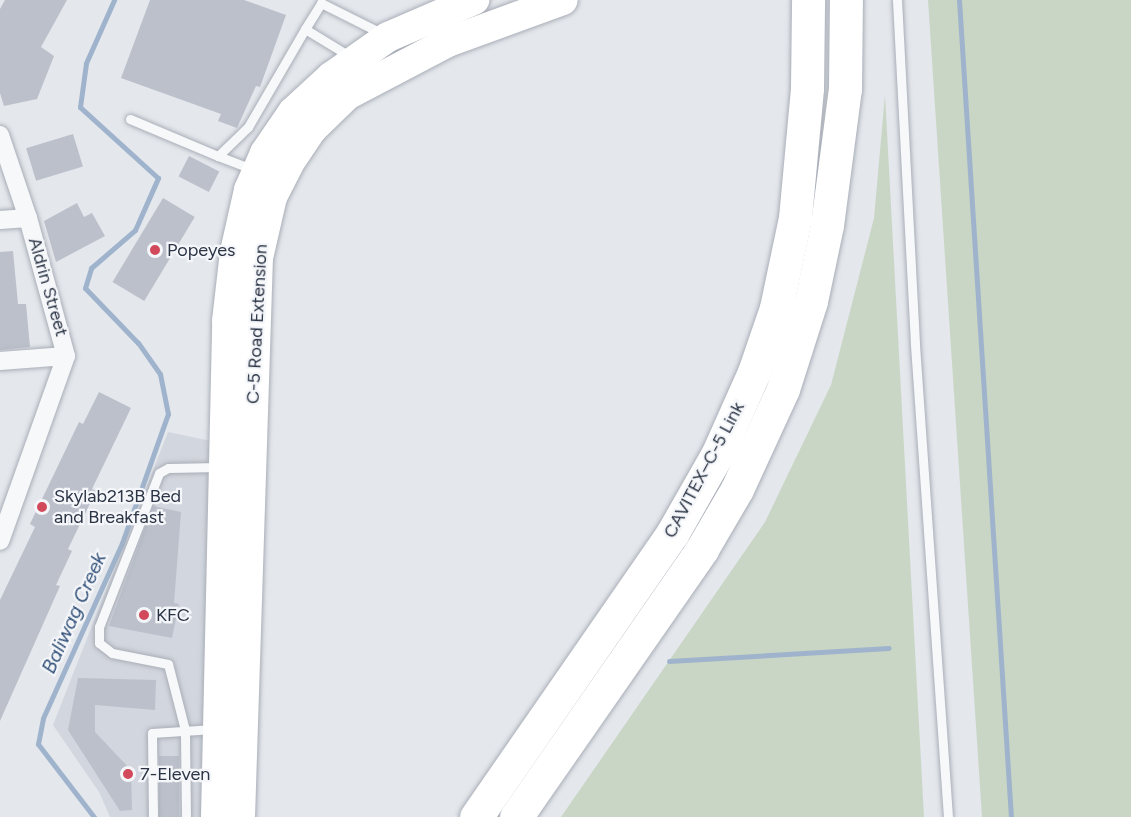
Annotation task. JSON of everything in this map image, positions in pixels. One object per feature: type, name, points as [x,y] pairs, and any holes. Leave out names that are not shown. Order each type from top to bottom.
[{"type":"highway","name":"CAVITEX–C-5 Link","points":[[476,817],[672,534],[718,453],[754,372],[776,308],[795,218],[807,88],[808,0]]},
{"type":"highway","name":"CAVITEX–C-5 Link","points":[[516,817],[702,549],[737,489],[783,389],[811,301],[827,225],[845,89],[846,0]]},
{"type":"main road","name":"C-5 Road Extension","points":[[216,817],[216,729],[225,467],[227,321],[243,212],[257,172],[293,112],[354,60],[388,37],[474,0]]},
{"type":"main road","name":"C-5 Road Extension","points":[[240,817],[258,258],[272,197],[289,163],[311,130],[347,95],[448,42],[563,0]]},
{"type":"street","name":"Aldrin Street","points":[[0,135],[28,218],[66,356],[9,495],[0,541]]},
{"type":"street","points":[[0,220],[28,218]]},
{"type":"street","points":[[0,362],[66,356]]},
{"type":"lane","points":[[897,0],[916,357],[948,817]]},
{"type":"lane","points":[[219,156],[248,127],[305,29],[317,1],[388,37]]},
{"type":"lane","points":[[305,29],[354,60]]},
{"type":"lane","points":[[130,119],[257,172]]},
{"type":"lane","points":[[186,817],[185,730],[168,664],[112,653],[99,643],[99,627],[159,474],[168,468],[225,467]]},
{"type":"lane","points":[[153,817],[152,733],[216,729]]},
{"type":"shaded area","points":[[168,432],[211,441],[207,817],[110,817],[99,792],[53,725]]},
{"type":"green space","points":[[928,0],[1131,0],[1131,817],[982,817]]},
{"type":"green space","points":[[885,95],[924,817],[561,817],[765,522],[831,385],[874,218]]},
{"type":"building","points":[[5,0],[67,0],[41,47],[54,56],[37,99],[4,106],[0,93],[0,9]]},
{"type":"building","points":[[150,0],[244,0],[286,15],[260,87],[256,86],[237,128],[218,121],[221,114],[121,78]]},
{"type":"building","points":[[73,134],[83,167],[36,181],[26,148]]},
{"type":"building","points":[[189,156],[219,171],[209,192],[179,176]]},
{"type":"building","name":"Popeyes","points":[[163,198],[195,217],[144,301],[113,282]]},
{"type":"building","points":[[77,203],[84,217],[92,213],[105,236],[56,262],[44,221]]},
{"type":"building","points":[[13,251],[18,304],[26,304],[30,347],[0,350],[0,252]]},
{"type":"building","points":[[99,392],[131,408],[92,489],[96,491],[68,549],[72,551],[56,585],[60,586],[0,721],[0,600],[35,527],[30,524],[79,422],[83,424]]},
{"type":"building","points":[[153,506],[181,512],[174,603],[179,604],[172,638],[109,626]]},
{"type":"building","points":[[78,678],[156,680],[155,710],[95,705],[95,732],[131,770],[132,810],[120,811],[68,730]]},
{"type":"building","points":[[159,756],[179,756],[179,817],[159,817]]},
{"type":"waterway","name":"Baliwag Creek","points":[[94,817],[38,744],[43,718],[122,543],[168,414],[160,374],[138,343],[85,288],[91,268],[135,230],[158,178],[80,107],[86,63],[114,0]]},
{"type":"waterway","points":[[959,0],[1011,817]]},
{"type":"waterway","points":[[669,661],[889,648]]},
{"type":"place","name":"Popeyes","points":[[155,250]]},
{"type":"place","name":"Skylab213B Bed and Breakfast","points":[[42,507]]},
{"type":"place","name":"KFC","points":[[144,615]]},
{"type":"place","name":"7-Eleven","points":[[128,774]]}]
